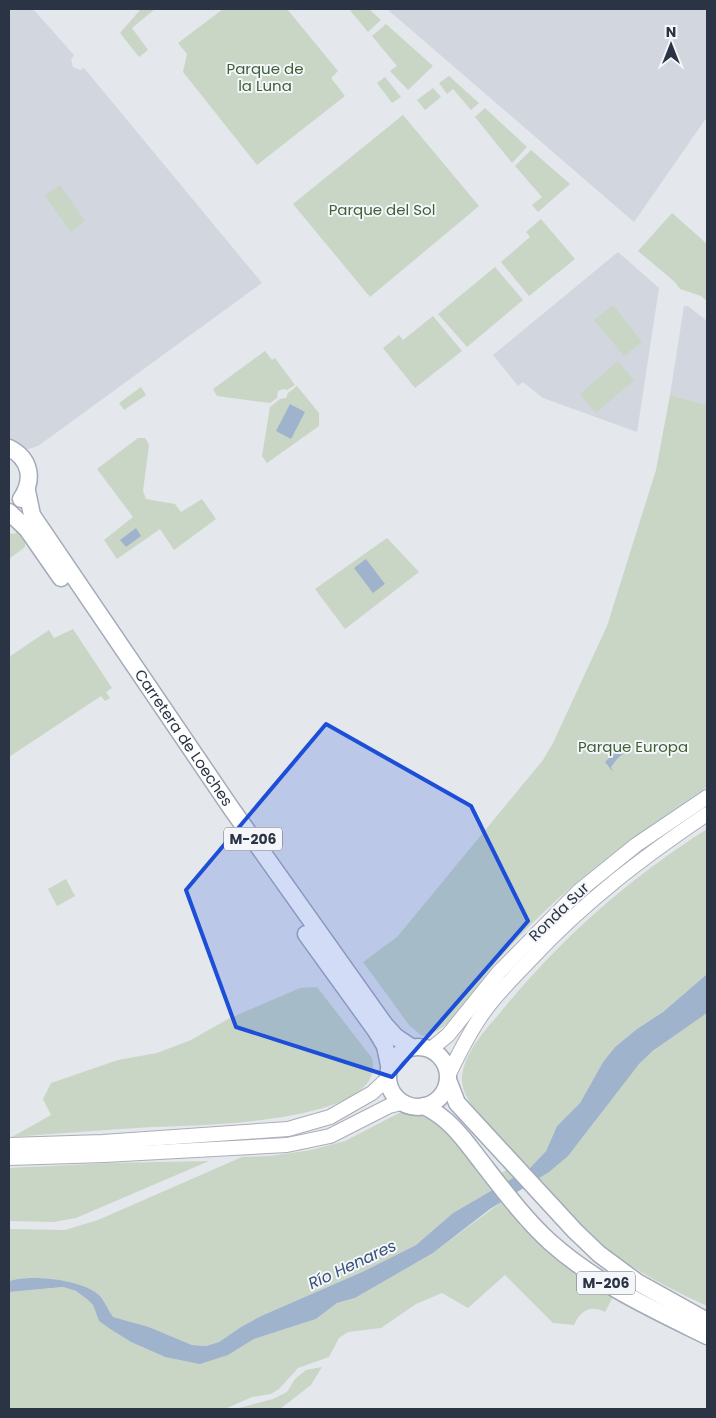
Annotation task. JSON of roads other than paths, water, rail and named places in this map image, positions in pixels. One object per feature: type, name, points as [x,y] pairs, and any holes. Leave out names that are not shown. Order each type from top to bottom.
[{"type":"main road","name":"M-206","points":[[9,448],[20,456],[29,470],[30,478],[27,491]]},
{"type":"main road","points":[[9,507],[21,500],[27,491]]},
{"type":"main road","name":"Carretera de Loeches","points":[[27,491],[32,515],[235,814],[385,1024],[396,1037],[411,1047]]},
{"type":"main road","name":"Carretera de Loeches","points":[[9,512],[27,529],[231,827],[376,1031],[385,1046],[388,1072]]},
{"type":"main road","name":"Ronda Sur","points":[[430,1049],[448,1035],[499,972],[579,891],[636,845],[707,797]]},
{"type":"main road","name":"Ronda Sur","points":[[448,1078],[465,1042],[482,1014],[559,929],[589,901],[638,861],[707,814]]},
{"type":"main road","points":[[9,1145],[103,1142],[288,1129],[330,1116],[372,1093],[388,1072],[398,1053],[411,1047],[430,1049]]},
{"type":"main road","name":"M-206","points":[[430,1049],[444,1062],[457,1103],[599,1254],[636,1282],[707,1321]]},
{"type":"main road","name":"M-206","points":[[388,1072],[392,1093],[402,1103],[413,1107],[424,1106],[447,1120],[461,1134],[519,1209],[550,1242],[623,1295],[707,1336]]},
{"type":"main road","points":[[424,1106],[437,1100],[446,1087],[448,1078]]},
{"type":"main road","points":[[9,1158],[104,1156],[287,1145],[330,1136],[389,1106],[402,1103]]},
{"type":"main road","points":[[636,1282],[707,1314]]},
{"type":"water","points":[[290,404],[305,412],[291,439],[276,431]]},
{"type":"water","points":[[136,528],[141,536],[126,547],[120,540]]},
{"type":"water","points":[[366,559],[385,584],[373,593],[354,568]]},
{"type":"water","points":[[620,747],[630,755],[625,752],[617,759],[611,767],[613,772],[605,762]]},
{"type":"water","points":[[707,974],[707,1013],[654,1050],[639,1064],[568,1156],[549,1172],[490,1209],[433,1253],[355,1298],[337,1303],[316,1319],[254,1339],[228,1355],[200,1364],[165,1357],[131,1342],[99,1321],[93,1305],[76,1291],[63,1287],[9,1292],[9,1281],[18,1279],[41,1278],[68,1281],[98,1294],[113,1317],[149,1327],[192,1345],[206,1346],[219,1342],[261,1316],[362,1272],[416,1245],[453,1213],[530,1168],[546,1151],[557,1126],[580,1103],[603,1062],[615,1047],[637,1029],[663,1012]]},
{"type":"park label","name":"Parque de la Luna","points":[[265,78]]},
{"type":"park label","name":"Parque del Sol","points":[[382,210]]},
{"type":"park label","name":"Parque Europa","points":[[633,747]]},
{"type":"water label","name":"Río Henares","points":[[352,1264]]}]
